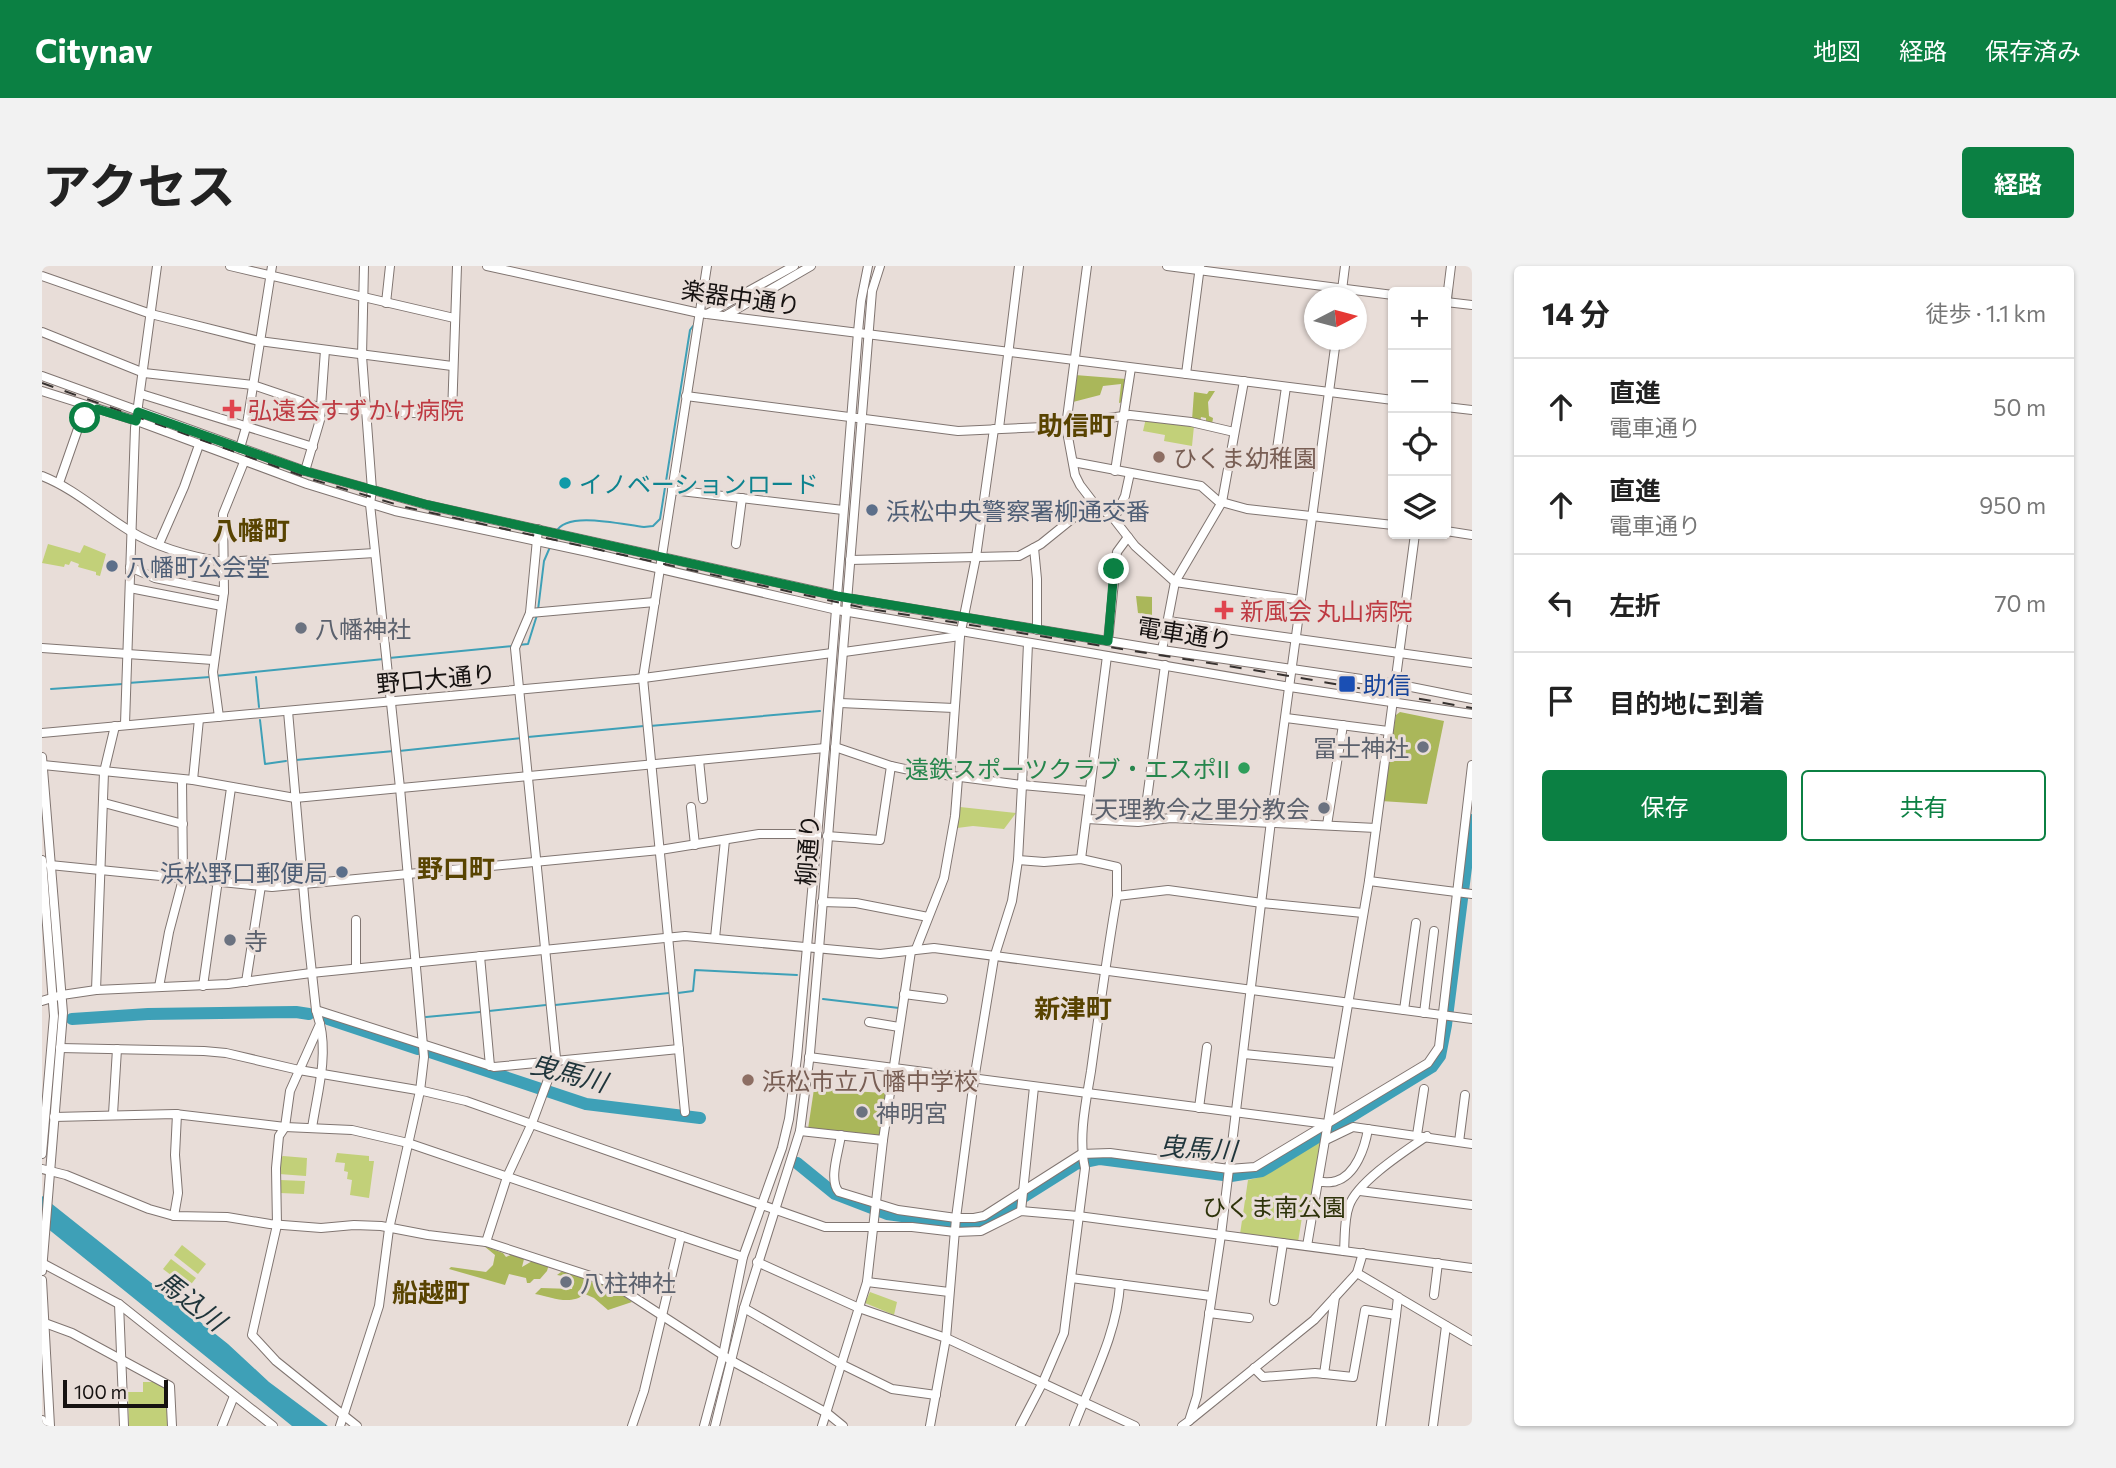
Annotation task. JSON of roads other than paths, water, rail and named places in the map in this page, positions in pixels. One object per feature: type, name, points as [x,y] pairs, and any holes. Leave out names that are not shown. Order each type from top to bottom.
[{"type":"street","points":[[125,724],[136,421],[157,266]]},
{"type":"street","points":[[230,266],[454,318]]},
{"type":"street","points":[[240,448],[272,266]]},
{"type":"street","points":[[342,1420],[379,1306],[390,1229],[420,1091],[424,1044],[370,504],[372,490],[362,356],[364,266]]},
{"type":"street","points":[[386,303],[390,266]]},
{"type":"street","points":[[42,332],[144,373],[253,386],[321,408],[452,415],[457,266]]},
{"type":"street","name":"楽器中通り","points":[[487,266],[700,318],[725,316],[1388,399]]},
{"type":"street","points":[[685,1112],[643,678],[707,266]]},
{"type":"street","points":[[700,318],[793,266]]},
{"type":"street","points":[[725,316],[811,266]]},
{"type":"street","name":"柳通り","points":[[715,1426],[757,1262],[800,1131],[819,949],[844,652],[841,611],[837,596],[858,332],[868,266]]},
{"type":"street","name":"柳通り","points":[[704,1426],[723,1354],[743,1257],[782,1148],[789,1119],[797,1057],[832,653],[841,611],[847,598],[872,291],[880,266]]},
{"type":"street","points":[[821,1426],[867,1282],[883,1140],[904,994],[913,950],[944,878],[955,817],[954,708],[962,634],[1009,351],[1019,266]]},
{"type":"street","points":[[1087,266],[1066,425],[1080,485],[1093,502],[1114,519],[1128,537],[1175,582],[1301,600]]},
{"type":"street","points":[[1167,266],[1200,268],[1307,287]]},
{"type":"street","points":[[1342,287],[1345,266]]},
{"type":"street","points":[[1448,287],[1451,266]]},
{"type":"street","points":[[1186,374],[1200,268]]},
{"type":"street","points":[[42,276],[151,314],[260,341],[452,366]]},
{"type":"street","points":[[1367,294],[1388,295]]},
{"type":"street","points":[[1451,304],[1472,305]]},
{"type":"street","points":[[305,471],[321,408],[325,350]]},
{"type":"street","points":[[1186,1423],[1197,1396],[1221,1235],[1271,821],[1335,350]]},
{"type":"street","points":[[1115,471],[1131,368]]},
{"type":"street","name":"電車通り","points":[[42,376],[305,471],[428,505],[847,598],[1162,650],[1395,684],[1472,699]]},
{"type":"street","points":[[1162,650],[1175,582],[1222,502],[1244,382]]},
{"type":"street","points":[[1278,449],[1286,387]]},
{"type":"street","name":"電車通り","points":[[42,391],[136,421],[370,504],[841,611],[962,634],[1472,714]]},
{"type":"street","points":[[141,394],[313,447]]},
{"type":"street","points":[[686,396],[958,431],[1066,425],[1125,418],[1130,415],[1191,422],[1234,432]]},
{"type":"street","points":[[1451,408],[1472,411]]},
{"type":"street","points":[[59,483],[80,423],[97,409]]},
{"type":"street","points":[[159,544],[199,445]]},
{"type":"street","points":[[219,717],[213,672],[224,592],[223,514],[244,461]]},
{"type":"street","points":[[1073,462],[1201,486],[1222,502],[1247,509],[1388,524]]},
{"type":"street","points":[[1114,519],[1125,496],[1130,473]]},
{"type":"street","points":[[42,476],[59,483],[132,532],[201,558],[224,562],[374,553]]},
{"type":"street","points":[[673,490],[843,510]]},
{"type":"street","points":[[736,544],[742,498]]},
{"type":"street","points":[[850,560],[1019,556],[1034,548],[1093,502]]},
{"type":"street","points":[[486,1242],[507,1177],[532,1123],[556,1058],[515,648],[530,613],[538,529]]},
{"type":"street","points":[[1451,532],[1472,535]]},
{"type":"street","points":[[1108,641],[1115,561],[1117,552],[1128,537]]},
{"type":"street","points":[[1307,1246],[1369,881],[1414,539]]},
{"type":"street","points":[[1034,548],[1037,630]]},
{"type":"street","points":[[130,566],[155,578],[224,592]]},
{"type":"street","points":[[130,588],[222,606]]},
{"type":"street","points":[[530,613],[655,602]]},
{"type":"street","points":[[1168,621],[1472,663]]},
{"type":"street","points":[[844,652],[962,634]]},
{"type":"street","points":[[930,1426],[946,1338],[956,1225],[974,1080],[994,958],[1012,901],[1018,860],[1028,643]]},
{"type":"street","points":[[42,649],[214,660]]},
{"type":"street","name":"野口大通り","points":[[42,733],[643,678],[832,653]]},
{"type":"street","points":[[1082,859],[1107,656]]},
{"type":"street","points":[[1144,821],[1165,665]]},
{"type":"street","points":[[840,702],[954,708]]},
{"type":"street","points":[[288,711],[312,973],[323,1040],[312,1128]]},
{"type":"street","points":[[1286,718],[1388,731]]},
{"type":"street","points":[[193,780],[199,719]]},
{"type":"street","points":[[1327,825],[1343,725]]},
{"type":"street","points":[[96,990],[104,772],[115,726]]},
{"type":"street","points":[[835,747],[891,766],[954,777],[1089,791]]},
{"type":"street","points":[[43,765],[193,780],[295,798],[825,748]]},
{"type":"street","points":[[42,757],[54,1016],[42,1154]]},
{"type":"street","points":[[699,760],[703,800]]},
{"type":"street","points":[[60,1048],[226,1053],[299,1070],[466,1101],[825,1227],[956,1225],[984,1216],[1082,1156],[1110,1153],[1229,1173],[1255,1167],[1326,1132],[1428,1063],[1439,1047],[1446,1016],[1472,765]]},
{"type":"street","points":[[827,836],[880,840],[891,766]]},
{"type":"street","points":[[159,987],[169,932],[183,879],[182,780]]},
{"type":"street","points":[[203,986],[231,788]]},
{"type":"street","points":[[104,803],[183,824]]},
{"type":"street","points":[[691,807],[695,845]]},
{"type":"street","points":[[1087,820],[1144,821],[1171,818],[1376,828]]},
{"type":"street","points":[[46,862],[261,886],[304,885],[660,850],[759,834],[816,834]]},
{"type":"street","points":[[715,938],[725,839]]},
{"type":"street","points":[[1018,860],[1044,862],[1082,859],[1117,867],[1117,895],[1088,1094],[1082,1156],[1085,1168],[1064,1333],[1020,1426]]},
{"type":"street","points":[[42,1271],[48,1187],[46,1170],[54,1116],[62,995],[46,862]]},
{"type":"street","points":[[1369,881],[1470,894]]},
{"type":"street","points":[[246,982],[261,886]]},
{"type":"street","points":[[1117,895],[1168,890],[1363,913]]},
{"type":"street","points":[[822,902],[856,903],[928,918]]},
{"type":"street","points":[[355,968],[356,920]]},
{"type":"street","points":[[1404,1010],[1416,923]]},
{"type":"street","points":[[1424,1013],[1434,931]]},
{"type":"street","points":[[42,1001],[96,990],[203,986],[355,968],[668,938],[715,938],[880,954],[934,948],[1472,1019]]},
{"type":"street","points":[[480,956],[490,1066]]},
{"type":"street","points":[[904,994],[943,999]]},
{"type":"street","points":[[316,1010],[494,1067],[679,1049]]},
{"type":"street","points":[[869,1022],[899,1027]]},
{"type":"street","points":[[320,1024],[290,1091],[285,1127],[279,1136],[276,1157],[277,1225],[252,1335],[276,1361],[342,1420],[357,1426]]},
{"type":"street","points":[[1199,1108],[1207,1047]]},
{"type":"street","points":[[113,1114],[117,1049]]},
{"type":"street","points":[[1244,1054],[1336,1063]]},
{"type":"street","points":[[809,1057],[1237,1113],[1326,1132],[1353,1127],[1472,1144]]},
{"type":"street","points":[[1021,1208],[1034,1087]]},
{"type":"street","points":[[1343,1251],[1349,1205],[1389,1162],[1422,1135],[1424,1089]]},
{"type":"street","points":[[1459,1142],[1465,1096]]},
{"type":"street","points":[[54,1116],[177,1115],[285,1127],[352,1130],[408,1143],[743,1257]]},
{"type":"street","points":[[174,1216],[178,1193],[175,1155],[177,1115]]},
{"type":"street","points":[[1319,1182],[1338,1181],[1353,1168],[1365,1147],[1368,1129]]},
{"type":"street","points":[[800,1131],[883,1140]]},
{"type":"street","points":[[841,1135],[834,1179],[835,1188],[839,1192],[876,1207],[981,1231],[1021,1208],[1472,1268]]},
{"type":"street","points":[[46,1170],[174,1216],[227,1217],[277,1225],[321,1228],[354,1225],[486,1242],[612,1283],[732,1361],[827,1413],[843,1426]]},
{"type":"street","points":[[1360,1191],[1472,1205]]},
{"type":"street","points":[[632,1426],[644,1391],[681,1236]]},
{"type":"street","points":[[1274,1301],[1283,1243]]},
{"type":"street","points":[[1186,1423],[1314,1320],[1357,1273],[1363,1253]]},
{"type":"street","points":[[757,1262],[859,1308],[946,1338],[1135,1426]]},
{"type":"street","points":[[42,1263],[119,1304],[273,1426]]},
{"type":"street","points":[[1434,1294],[1438,1263]]},
{"type":"street","points":[[1357,1273],[1446,1326],[1471,1337]]},
{"type":"street","points":[[1071,1278],[1211,1296]]},
{"type":"street","points":[[42,1280],[50,1426]]},
{"type":"street","points":[[867,1282],[949,1292]]},
{"type":"street","points":[[1074,1426],[1108,1343],[1119,1304],[1120,1284]]},
{"type":"street","points":[[1324,1374],[1335,1296]]},
{"type":"street","points":[[1381,1426],[1398,1297]]},
{"type":"street","points":[[119,1304],[124,1426]]},
{"type":"street","points":[[744,1308],[841,1364],[892,1389],[936,1395]]},
{"type":"street","points":[[1254,1368],[1263,1377],[1293,1374],[1353,1377],[1365,1310],[1396,1315]]},
{"type":"street","points":[[1209,1313],[1249,1318]]},
{"type":"street","points":[[43,1322],[72,1333],[170,1386],[172,1426]]},
{"type":"street","points":[[1433,1426],[1446,1326]]},
{"type":"street","points":[[222,1426],[234,1395]]},
{"type":"street","points":[[42,1420],[42,1426]]},
{"type":"water","points":[[42,1196],[228,1344],[269,1382],[328,1426],[292,1426],[42,1224]]},
{"type":"waterway","points":[[556,532],[562,525],[583,520],[644,527],[653,526],[660,519],[690,330],[693,326]]},
{"type":"waterway","points":[[538,610],[544,561],[550,547]]},
{"type":"waterway","points":[[518,645],[528,644],[537,615]]},
{"type":"waterway","points":[[389,658],[513,646]]},
{"type":"waterway","points":[[215,676],[384,659]]},
{"type":"waterway","points":[[128,683],[210,677]]},
{"type":"waterway","points":[[256,677],[259,707]]},
{"type":"waterway","points":[[51,689],[123,684]]},
{"type":"waterway","points":[[650,726],[820,711]]},
{"type":"waterway","points":[[260,720],[265,764],[286,761]]},
{"type":"waterway","points":[[528,737],[644,726]]},
{"type":"waterway","points":[[399,751],[522,738]]},
{"type":"waterway","points":[[296,760],[394,751]]},
{"type":"waterway","name":"曳馬川","points":[[797,1163],[835,1194],[887,1214],[962,1224],[985,1221],[1076,1164],[1100,1159],[1231,1176],[1262,1171],[1432,1067],[1440,1056],[1472,820]]},
{"type":"waterway","points":[[678,993],[693,991],[695,970],[797,975]]},
{"type":"waterway","points":[[555,1005],[669,993]]},
{"type":"waterway","points":[[823,999],[899,1008]]},
{"type":"waterway","points":[[489,1011],[546,1005]]},
{"type":"waterway","points":[[426,1017],[480,1012]]},
{"type":"waterway","name":"曳馬川","points":[[72,1019],[148,1014],[309,1014]]},
{"type":"waterway","name":"曳馬川","points":[[328,1019],[418,1049]]},
{"type":"waterway","name":"曳馬川","points":[[430,1052],[586,1104],[700,1118]]},
{"type":"railway","points":[[42,383],[311,479],[405,507],[864,608],[1472,708]]},
{"type":"place","name":"弘遠会すずかけ病院","points":[[232,409]]},
{"type":"place","name":"ひくま幼稚園","points":[[1159,457]]},
{"type":"place","name":"イノベーションロード","points":[[565,483]]},
{"type":"place","name":"浜松中央警察署柳通交番","points":[[872,510]]},
{"type":"place","name":"八幡町公会堂","points":[[112,566]]},
{"type":"place","name":"新風会 丸山病院","points":[[1224,610]]},
{"type":"place","name":"八幡神社","points":[[301,628]]},
{"type":"place","name":"助信","points":[[1347,684]]},
{"type":"place","name":"冨士神社","points":[[1423,747]]},
{"type":"place","name":"遠鉄スポーツクラブ・エスポII","points":[[1244,768]]},
{"type":"place","name":"天理教今之里分教会","points":[[1324,808]]},
{"type":"place","name":"浜松野口郵便局","points":[[342,872]]},
{"type":"place","name":"寺","points":[[230,940]]},
{"type":"place","name":"浜松市立八幡中学校","points":[[748,1080]]},
{"type":"place","name":"神明宮","points":[[862,1112]]},
{"type":"place","name":"八柱神社","points":[[566,1282]]},
{"type":"district","name":"助信町","points":[[1076,424]]},
{"type":"district","name":"八幡町","points":[[251,529]]},
{"type":"district","name":"野口町","points":[[456,867]]},
{"type":"district","name":"新津町","points":[[1073,1007]]},
{"type":"district","name":"船越町","points":[[431,1291]]},
{"type":"park label","name":"ひくま南公園","points":[[1274,1206]]},
{"type":"water label","name":"馬込川","points":[[192,1300]]}]
